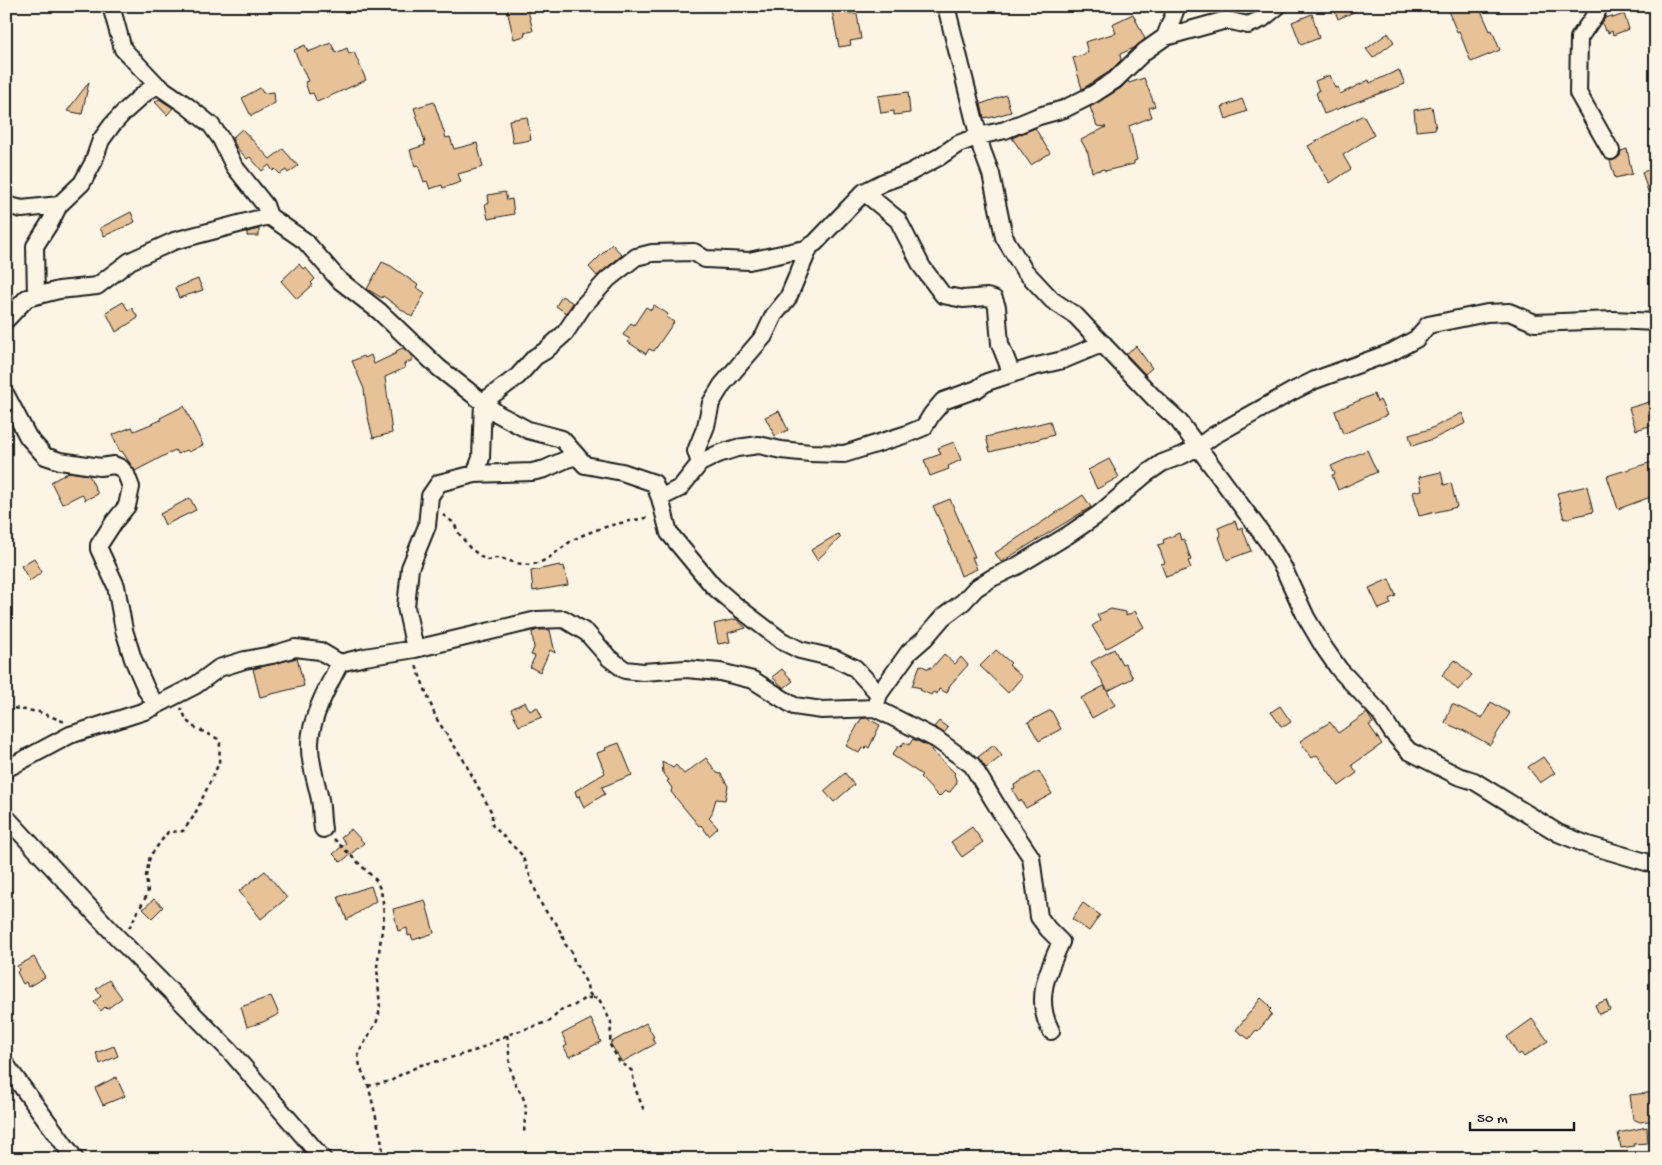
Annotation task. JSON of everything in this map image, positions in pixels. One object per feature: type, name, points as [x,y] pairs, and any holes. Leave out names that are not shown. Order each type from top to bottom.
[{"type":"street","points":[[111,6],[123,49],[157,85],[211,125],[221,139],[234,166],[256,193],[269,216],[305,241],[339,280],[379,312],[439,368],[498,414],[528,430],[562,439],[585,465],[622,472],[654,483],[669,533],[713,586],[735,606],[782,641],[800,650],[834,658],[855,668],[863,675],[877,701],[972,765],[1031,857],[1039,917],[1061,942],[1044,984],[1044,1018],[1051,1031]]},
{"type":"street","points":[[946,6],[979,136],[991,174],[1004,237],[1024,270],[1052,300],[1076,316],[1155,399],[1178,420],[1268,542],[1322,646],[1339,668],[1380,713],[1392,732],[1409,751],[1458,776],[1474,781],[1558,833],[1588,846],[1656,865]]},
{"type":"street","points":[[1165,37],[1177,6]]},
{"type":"street","points":[[483,402],[518,376],[535,357],[555,342],[608,278],[636,257],[652,253],[694,252],[705,259],[749,261],[793,252],[810,246],[864,192],[909,173],[939,157],[958,144],[1064,109],[1092,95],[1115,80],[1145,51],[1165,37],[1226,20],[1248,25],[1262,19],[1278,6]]},
{"type":"street","points":[[1597,6],[1597,12],[1579,38],[1578,93],[1612,151]]},
{"type":"street","points":[[36,296],[35,246],[59,206],[82,183],[94,163],[102,140],[112,126],[124,112],[157,85]]},
{"type":"street","points":[[864,192],[898,220],[922,266],[943,295],[963,300],[987,297],[994,299],[997,307],[1000,344],[1012,374]]},
{"type":"street","points":[[6,205],[22,209],[59,206]]},
{"type":"street","points":[[6,320],[27,298],[59,290],[97,286],[130,262],[174,241],[269,216]]},
{"type":"street","points":[[700,463],[696,451],[706,426],[711,403],[722,385],[764,336],[774,315],[788,298],[810,246]]},
{"type":"street","points":[[6,769],[70,735],[154,707],[196,685],[219,668],[246,660],[272,656],[295,648],[320,651],[340,663],[414,649],[537,620],[564,619],[587,633],[609,658],[625,670],[643,672],[686,670],[720,672],[753,680],[794,706],[822,710],[877,701],[908,652],[926,638],[943,617],[963,602],[976,588],[1018,566],[1068,535],[1099,514],[1121,494],[1162,463],[1198,447],[1213,436],[1291,392],[1342,370],[1392,352],[1416,339],[1428,325],[1487,313],[1509,312],[1535,323],[1613,320],[1656,322]]},
{"type":"street","points":[[662,506],[680,488],[700,463],[718,454],[737,448],[759,445],[781,450],[844,454],[924,427],[943,401],[977,388],[987,382],[1033,366],[1063,360],[1104,344]]},
{"type":"street","points":[[6,395],[28,437],[45,456],[60,461],[100,467],[114,465],[121,468],[129,480],[130,494],[127,506],[99,545],[99,549],[116,586],[124,630],[133,659],[154,707]]},
{"type":"street","points":[[475,474],[481,458],[483,402]]},
{"type":"street","points":[[414,649],[406,607],[410,568],[427,526],[430,496],[438,483],[475,474],[532,472],[545,469],[577,456]]},
{"type":"street","points":[[323,829],[320,796],[311,760],[311,731],[327,687],[340,663]]},
{"type":"street","points":[[863,675],[873,674],[891,679]]},
{"type":"street","points":[[6,817],[69,887],[229,1050],[323,1159]]},
{"type":"street","points":[[6,1066],[75,1159]]},
{"type":"path","points":[[429,502],[454,523],[469,547],[485,560],[496,558],[509,562],[534,565],[551,557],[574,540],[662,506]]},
{"type":"path","points":[[414,649],[415,664],[436,718],[463,759],[492,813],[492,825],[522,855],[540,902],[549,916],[555,920],[564,944],[572,952],[574,961],[587,984],[588,992],[593,998]]},
{"type":"path","points":[[121,941],[148,893],[146,876],[150,856],[168,832],[183,831],[187,826],[194,816],[219,763],[220,743],[218,739],[199,730],[187,721],[180,704],[174,696]]},
{"type":"path","points":[[6,707],[39,712],[85,730]]},
{"type":"path","points":[[323,829],[376,880],[381,891],[384,915],[377,967],[380,1009],[376,1021],[358,1054],[360,1067],[368,1086],[381,1138],[384,1159]]},
{"type":"path","points":[[368,1086],[391,1082],[415,1067],[468,1053],[507,1036],[550,1021],[563,1008],[572,1007],[585,998],[598,997],[611,1022],[610,1046],[621,1064],[632,1071],[645,1113]]},
{"type":"path","points":[[507,1036],[511,1072],[524,1100],[526,1112],[523,1128],[525,1136]]},
{"type":"building","points":[[527,6],[533,31],[524,33],[525,36],[514,39],[507,10]]},
{"type":"building","points":[[831,6],[841,6],[842,11],[846,10],[846,14],[857,14],[861,39],[850,41],[851,45],[839,47]]},
{"type":"building","points":[[1333,6],[1367,6],[1338,19]]},
{"type":"building","points":[[1446,6],[1479,6],[1500,50],[1471,62],[1459,31],[1457,32]]},
{"type":"building","points":[[1133,14],[1145,39],[1134,48],[1120,54],[1121,60],[1109,72],[1082,89],[1073,58],[1088,53],[1085,42],[1116,33],[1112,24]]},
{"type":"building","points":[[1312,14],[1319,38],[1301,45],[1292,22]]},
{"type":"building","points":[[1624,14],[1629,29],[1613,35],[1612,31],[1608,33],[1607,30],[1605,31],[1602,23],[1605,18],[1612,16],[1613,18]]},
{"type":"building","points":[[1388,33],[1394,42],[1373,58],[1366,49]]},
{"type":"building","points":[[331,43],[336,53],[347,48],[349,54],[354,52],[366,80],[317,102],[313,93],[309,94],[305,82],[308,81],[294,50],[305,45],[308,52]]},
{"type":"building","points":[[1399,70],[1405,84],[1324,114],[1316,93],[1319,91],[1315,81],[1330,75],[1335,88],[1338,87],[1340,94],[1369,80],[1370,83]]},
{"type":"building","points":[[1144,78],[1155,106],[1149,108],[1152,117],[1129,126],[1137,160],[1134,161],[1134,164],[1092,172],[1088,153],[1081,140],[1106,127],[1097,126],[1090,107],[1121,88],[1128,81],[1129,83]]},
{"type":"building","points":[[89,82],[82,114],[67,111]]},
{"type":"building","points":[[260,88],[263,93],[274,92],[275,103],[251,116],[242,98]]},
{"type":"building","points":[[908,92],[910,113],[894,115],[894,111],[881,113],[878,96]]},
{"type":"building","points":[[1006,95],[1011,112],[984,118],[981,104]]},
{"type":"building","points":[[159,99],[173,108],[167,115],[155,102]]},
{"type":"building","points":[[1242,99],[1247,111],[1226,119],[1222,107]]},
{"type":"building","points":[[434,102],[446,138],[450,137],[454,149],[477,143],[483,167],[458,174],[461,182],[443,188],[442,185],[430,189],[427,181],[424,182],[418,165],[415,166],[410,150],[425,145],[414,108]]},
{"type":"building","points":[[1432,107],[1436,129],[1416,131],[1414,110]]},
{"type":"building","points":[[1363,115],[1374,135],[1343,155],[1351,169],[1330,183],[1308,146]]},
{"type":"building","points":[[527,117],[531,140],[513,143],[509,120]]},
{"type":"building","points":[[1035,128],[1050,153],[1031,165],[1012,138]]},
{"type":"building","points":[[242,129],[270,159],[283,149],[298,166],[288,173],[286,170],[280,174],[275,169],[273,171],[269,165],[262,171],[250,157],[247,159],[237,148],[232,138]]},
{"type":"building","points":[[1627,149],[1632,174],[1615,178],[1610,161],[1620,156],[1621,151]]},
{"type":"building","points":[[1656,168],[1656,208],[1653,208],[1642,172]]},
{"type":"building","points":[[505,192],[507,200],[512,199],[514,214],[488,219],[485,204],[489,203],[488,195]]},
{"type":"building","points":[[131,212],[135,222],[104,236],[100,228]]},
{"type":"building","points":[[259,229],[259,236],[247,236],[247,232]]},
{"type":"building","points":[[612,244],[622,255],[597,276],[589,267]]},
{"type":"building","points":[[382,262],[418,285],[416,287],[425,293],[412,317],[383,296],[382,298],[367,289]]},
{"type":"building","points":[[299,264],[303,269],[305,267],[315,279],[311,283],[313,285],[297,299],[281,281]]},
{"type":"building","points":[[198,279],[203,290],[179,298],[175,288]]},
{"type":"building","points":[[562,296],[573,303],[566,313],[556,306]]},
{"type":"building","points":[[123,302],[128,310],[132,308],[138,318],[116,332],[106,312]]},
{"type":"building","points":[[654,305],[668,314],[666,317],[674,322],[654,351],[649,349],[646,354],[628,342],[630,339],[623,335],[631,323],[634,325],[646,307],[651,310]]},
{"type":"building","points":[[1136,346],[1152,368],[1145,374],[1126,354]]},
{"type":"building","points":[[403,348],[410,354],[413,360],[404,364],[405,368],[385,377],[392,433],[373,438],[364,389],[352,361],[371,355],[374,364]]},
{"type":"building","points":[[1374,394],[1377,402],[1380,400],[1387,415],[1343,434],[1335,411]]},
{"type":"building","points":[[1656,400],[1656,424],[1636,430],[1629,408]]},
{"type":"building","points":[[184,406],[203,445],[189,452],[187,450],[178,454],[175,450],[135,471],[122,451],[120,452],[112,435],[132,427],[134,431],[161,420],[160,418]]},
{"type":"building","points":[[779,411],[788,430],[775,436],[765,417]]},
{"type":"building","points":[[1462,413],[1466,423],[1433,439],[1412,446],[1409,435],[1430,429]]},
{"type":"building","points":[[1050,421],[1054,435],[990,452],[986,437]]},
{"type":"building","points":[[954,442],[961,460],[948,466],[949,469],[930,476],[924,460],[941,454],[938,448]]},
{"type":"building","points":[[1367,450],[1377,472],[1338,490],[1332,475],[1335,474],[1331,466]]},
{"type":"building","points":[[1109,459],[1119,477],[1097,489],[1088,470]]},
{"type":"building","points":[[1652,462],[1656,472],[1656,495],[1618,509],[1607,476]]},
{"type":"building","points":[[69,472],[89,475],[98,494],[85,500],[82,494],[62,504],[51,482]]},
{"type":"building","points":[[1441,472],[1444,485],[1451,483],[1457,507],[1419,516],[1413,492],[1422,490],[1419,477]]},
{"type":"building","points":[[1587,486],[1593,512],[1564,519],[1557,493]]},
{"type":"building","points":[[1083,495],[1091,507],[1001,562],[995,553]]},
{"type":"building","points":[[190,498],[196,510],[165,525],[160,514]]},
{"type":"building","points":[[950,499],[975,557],[972,557],[977,569],[961,576],[933,506]]},
{"type":"building","points":[[1235,521],[1238,529],[1242,527],[1251,551],[1227,560],[1218,528]]},
{"type":"building","points":[[1179,533],[1181,540],[1184,539],[1191,560],[1188,561],[1191,568],[1166,577],[1161,564],[1165,563],[1158,545],[1164,543],[1163,540]]},
{"type":"building","points":[[838,534],[841,537],[817,560],[811,550]]},
{"type":"building","points":[[34,558],[42,572],[30,581],[21,566]]},
{"type":"building","points":[[560,565],[560,567],[564,566],[568,585],[533,591],[531,571]]},
{"type":"building","points":[[1389,579],[1396,596],[1389,599],[1391,604],[1379,609],[1369,588]]},
{"type":"building","points":[[1111,609],[1126,612],[1126,616],[1135,611],[1144,627],[1106,649],[1092,626],[1100,621],[1097,615]]},
{"type":"building","points":[[736,619],[746,628],[728,633],[730,642],[718,644],[714,624]]},
{"type":"building","points":[[550,630],[555,653],[550,650],[540,672],[530,667],[535,656],[531,655],[534,648],[532,632]]},
{"type":"building","points":[[1114,649],[1122,664],[1125,663],[1133,678],[1108,691],[1091,662]]},
{"type":"building","points":[[996,650],[1011,663],[1009,665],[1022,677],[1008,693],[980,666]]},
{"type":"building","points":[[944,654],[955,664],[961,657],[968,665],[950,685],[947,693],[939,689],[937,694],[933,692],[931,695],[920,690],[921,688],[912,686],[920,665],[929,669],[930,667],[932,668]]},
{"type":"building","points":[[297,658],[304,686],[260,697],[253,669]]},
{"type":"building","points":[[1455,660],[1472,675],[1458,690],[1442,675]]},
{"type":"building","points":[[782,669],[793,681],[784,688],[772,677]]},
{"type":"building","points":[[1104,686],[1115,705],[1092,718],[1081,698]]},
{"type":"building","points":[[525,702],[530,711],[537,707],[542,717],[519,726],[511,709]]},
{"type":"building","points":[[1491,702],[1510,713],[1490,745],[1459,728],[1445,723],[1452,704],[1482,718]]},
{"type":"building","points":[[1280,706],[1291,722],[1285,726],[1281,726],[1271,712]]},
{"type":"building","points":[[1051,710],[1061,729],[1039,741],[1028,722]]},
{"type":"building","points":[[1367,713],[1373,723],[1369,725],[1382,744],[1352,765],[1357,773],[1339,786],[1317,755],[1312,758],[1300,741],[1330,722],[1338,733]]},
{"type":"building","points":[[866,718],[880,725],[869,748],[866,746],[865,749],[862,748],[859,753],[846,746],[861,719]]},
{"type":"building","points":[[939,721],[948,728],[944,733],[934,727]]},
{"type":"building","points":[[913,739],[932,748],[931,750],[955,773],[957,783],[950,792],[945,791],[939,797],[920,777],[922,775],[892,755],[899,745],[901,747],[904,742],[909,745]]},
{"type":"building","points":[[619,743],[632,775],[602,787],[605,794],[584,807],[579,797],[581,795],[577,797],[575,791],[605,773],[597,753]]},
{"type":"building","points":[[994,745],[1002,756],[986,768],[978,757]]},
{"type":"building","points":[[1543,757],[1555,773],[1540,783],[1528,767]]},
{"type":"building","points":[[706,758],[717,773],[721,774],[728,786],[725,800],[716,799],[709,818],[718,828],[709,836],[671,792],[672,788],[667,781],[669,780],[663,773],[662,762],[673,768],[676,765],[684,774]]},
{"type":"building","points":[[1039,771],[1052,794],[1026,808],[1012,789],[1015,788],[1014,785]]},
{"type":"building","points":[[845,773],[854,785],[834,802],[824,791]]},
{"type":"building","points":[[972,827],[983,842],[962,857],[951,842]]},
{"type":"building","points":[[351,829],[364,843],[341,862],[333,854],[346,843],[341,837]]},
{"type":"building","points":[[265,871],[287,898],[261,919],[239,891]]},
{"type":"building","points":[[371,886],[376,901],[347,920],[338,897]]},
{"type":"building","points":[[154,899],[163,907],[152,918],[143,909]]},
{"type":"building","points":[[425,900],[434,933],[413,940],[411,935],[408,936],[407,928],[398,931],[393,909]]},
{"type":"building","points":[[1083,903],[1100,915],[1089,931],[1072,919]]},
{"type":"building","points":[[34,957],[45,977],[28,987],[26,982],[23,984],[17,972],[19,970],[17,966]]},
{"type":"building","points":[[109,980],[122,998],[101,1011],[94,1002],[101,996],[96,989]]},
{"type":"building","points":[[271,996],[279,1014],[247,1027],[241,1007]]},
{"type":"building","points":[[1261,998],[1269,1005],[1271,1009],[1269,1011],[1272,1014],[1249,1039],[1236,1030]]},
{"type":"building","points":[[1606,1000],[1610,1010],[1599,1014],[1595,1005]]},
{"type":"building","points":[[591,1019],[601,1042],[569,1057],[564,1047],[567,1045],[562,1034]]},
{"type":"building","points":[[1532,1019],[1548,1041],[1524,1057],[1521,1053],[1518,1055],[1507,1037]]},
{"type":"building","points":[[646,1023],[654,1037],[652,1038],[655,1044],[622,1062],[610,1043]]},
{"type":"building","points":[[114,1046],[118,1056],[100,1064],[96,1053]]},
{"type":"building","points":[[116,1077],[125,1096],[103,1105],[95,1088]]},
{"type":"building","points":[[1656,1092],[1656,1120],[1640,1122],[1633,1119],[1630,1095]]},
{"type":"building","points":[[1647,1127],[1648,1143],[1633,1144],[1634,1146],[1621,1148],[1618,1133]]}]
